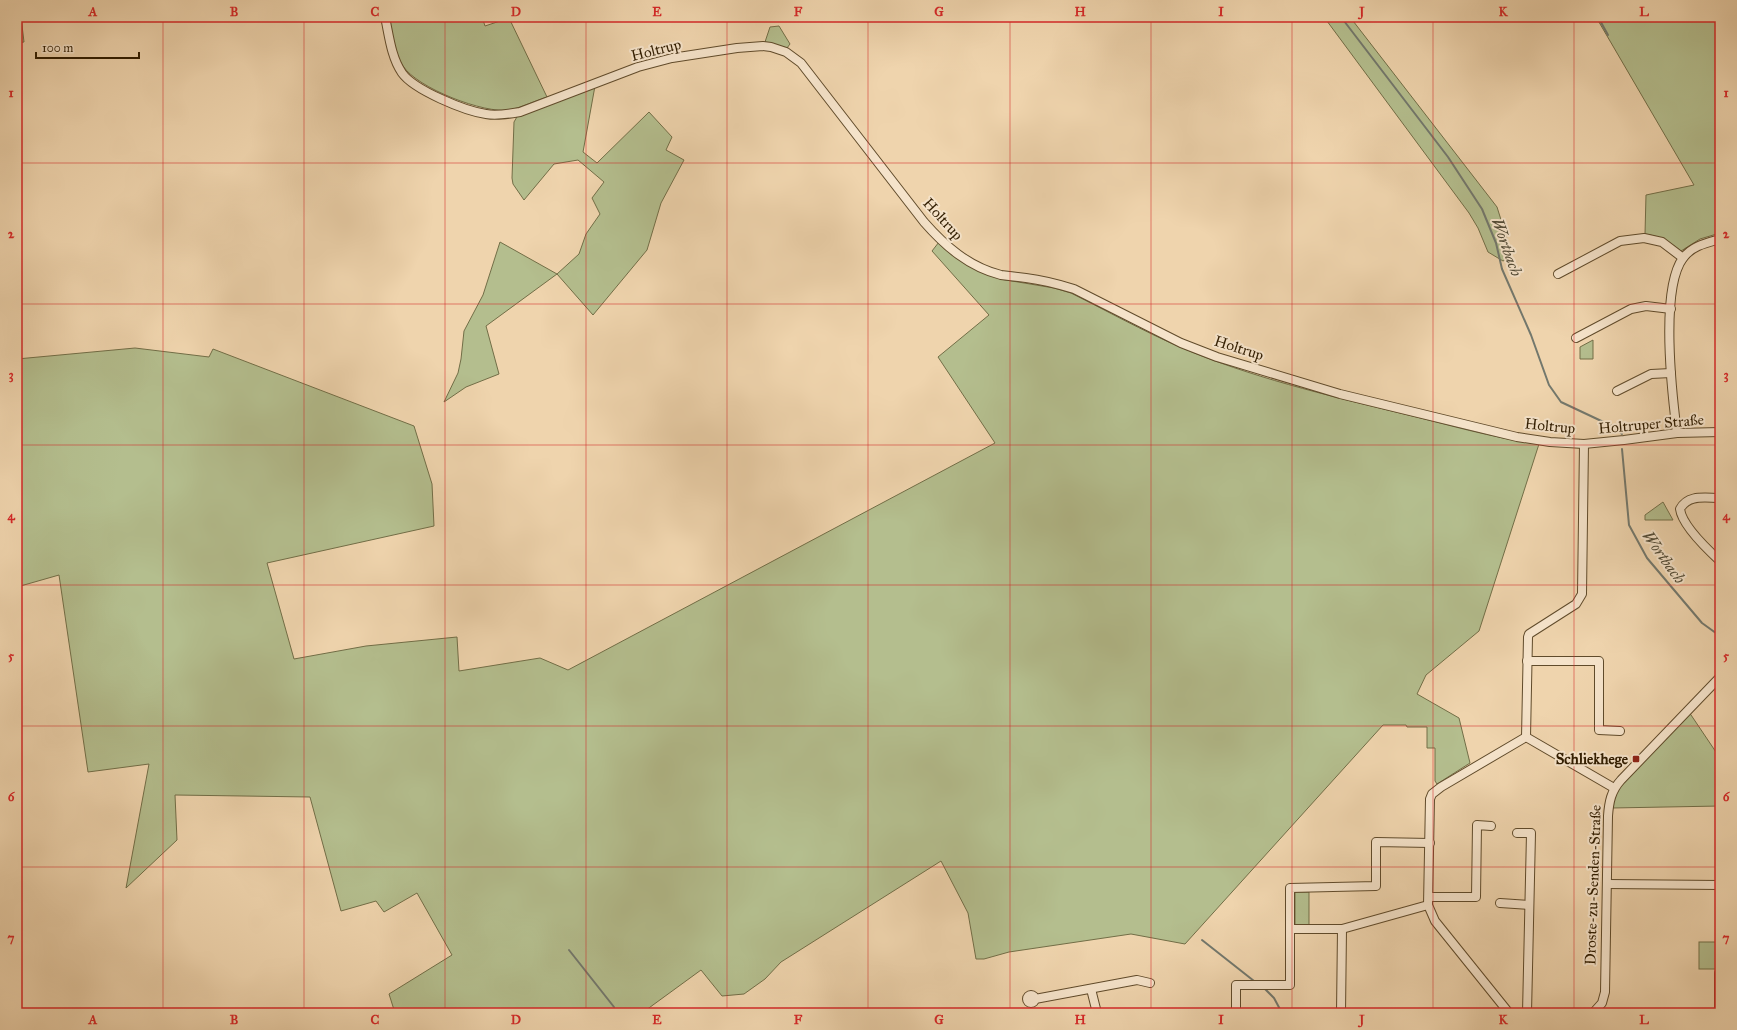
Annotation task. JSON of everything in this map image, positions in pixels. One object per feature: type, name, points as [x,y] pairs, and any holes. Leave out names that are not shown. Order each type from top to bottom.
[{"type":"street","name":"Holtrup","points":[[385,17],[394,55],[401,72],[409,81],[432,94],[472,111],[493,115],[520,112],[654,62],[753,46],[778,49],[794,57],[808,70],[919,216],[940,240],[960,257],[979,267],[1001,274],[1055,283],[1074,289],[1180,343],[1216,357],[1340,394],[1516,437],[1550,442],[1584,444]]},
{"type":"street","points":[[1558,274],[1620,241],[1644,238],[1662,242],[1683,258]]},
{"type":"street","points":[[1677,433],[1671,372],[1671,309],[1676,272],[1683,258],[1697,246],[1720,239]]},
{"type":"street","points":[[1576,338],[1631,309],[1646,306],[1671,309]]},
{"type":"street","points":[[1617,391],[1651,374],[1671,372]]},
{"type":"street","name":"Holtruper Straße","points":[[1584,444],[1677,433],[1720,432]]},
{"type":"street","points":[[1526,736],[1527,640],[1529,634],[1576,604],[1582,594],[1584,444]]},
{"type":"street","points":[[1720,498],[1695,498],[1685,503],[1680,509],[1683,519],[1710,552],[1720,561]]},
{"type":"street","points":[[1527,661],[1599,661],[1599,730],[1620,731]]},
{"type":"street","name":"Droste-zu-Senden-Straße","points":[[1595,1012],[1602,1003],[1605,992],[1608,816],[1610,796],[1614,788],[1720,678]]},
{"type":"street","points":[[1526,736],[1614,788]]},
{"type":"street","points":[[1509,1013],[1435,921],[1428,901],[1430,799],[1432,794],[1441,787],[1526,736]]},
{"type":"street","points":[[1290,929],[1342,929],[1428,901],[1476,897],[1477,825],[1491,826]]},
{"type":"street","points":[[1517,833],[1531,833],[1527,1013]]},
{"type":"street","points":[[1236,1013],[1236,985],[1290,985],[1290,888],[1376,886],[1376,842],[1430,843]]},
{"type":"street","points":[[1607,884],[1720,885]]},
{"type":"street","points":[[1500,903],[1529,905]]},
{"type":"street","points":[[1341,1013],[1342,929]]},
{"type":"street","points":[[1719,973],[1719,1013]]},
{"type":"street","points":[[1035,999],[1137,980],[1150,983]]},
{"type":"street","points":[[1091,989],[1097,1013]]},
{"type":"green space","points":[[17,17],[21,17],[24,42],[17,43]]},
{"type":"green space","points":[[387,17],[482,17],[485,26],[509,18],[547,97],[510,110],[499,110],[468,104],[436,91],[422,83],[403,66],[395,49]]},
{"type":"green space","points":[[1324,17],[1350,17],[1497,207],[1511,257],[1503,261],[1488,252],[1478,228],[1469,213]]},
{"type":"green space","points":[[1596,17],[1720,17],[1720,233],[1700,239],[1681,251],[1664,240],[1645,234],[1646,195],[1694,185]]},
{"type":"green space","points":[[779,26],[790,44],[787,48],[765,42],[770,27]]},
{"type":"green space","points":[[595,86],[583,152],[597,163],[649,112],[672,137],[666,150],[684,160],[661,203],[647,250],[593,315],[557,274],[579,254],[586,234],[600,214],[592,198],[604,182],[578,160],[554,164],[524,200],[513,184],[512,178],[514,122],[518,115]]},
{"type":"green space","points":[[500,242],[557,274],[486,326],[499,374],[466,387],[444,402],[458,373],[464,331],[483,295]]},
{"type":"green space","points":[[939,242],[1000,279],[1054,288],[1071,293],[1166,341],[1207,358],[1261,376],[1344,399],[1486,434],[1539,444],[1479,631],[1426,675],[1417,694],[1459,718],[1470,763],[1437,784],[1435,781],[1435,748],[1427,748],[1427,727],[1383,725],[1185,944],[1131,934],[1009,952],[984,959],[976,959],[968,913],[941,861],[781,962],[765,979],[744,994],[722,996],[701,970],[642,1013],[395,1013],[389,994],[452,955],[417,893],[384,912],[376,901],[341,911],[310,797],[175,795],[177,840],[126,888],[149,764],[88,772],[59,575],[17,587],[17,359],[135,348],[209,357],[213,349],[414,426],[432,484],[434,526],[267,563],[294,659],[366,646],[457,637],[459,671],[540,658],[568,670],[995,443],[938,357],[989,315],[932,251]]},
{"type":"green space","points":[[1593,340],[1593,359],[1580,359],[1580,347]]},
{"type":"green space","points":[[1663,502],[1673,520],[1645,520],[1645,515]]},
{"type":"green space","points":[[1689,712],[1720,758],[1720,806],[1612,808],[1615,790]]},
{"type":"green space","points":[[1295,892],[1309,892],[1309,925],[1295,925]]},
{"type":"green space","points":[[1699,942],[1718,942],[1718,969],[1699,969]]},
{"type":"waterway","name":"Wortbach","points":[[1341,17],[1448,157],[1482,209],[1496,243],[1502,269],[1531,335],[1549,385],[1561,402],[1612,426],[1622,434]]},
{"type":"waterway","points":[[1598,17],[1608,35]]},
{"type":"waterway","name":"Wortbach","points":[[1622,449],[1629,525],[1647,558],[1702,623],[1720,636]]},
{"type":"waterway","points":[[1202,940],[1254,981]]},
{"type":"waterway","points":[[569,950],[614,1007]]},
{"type":"waterway","points":[[1265,989],[1274,998],[1282,1013]]},
{"type":"place","name":"Schliekhege","points":[[1636,759]]}]
